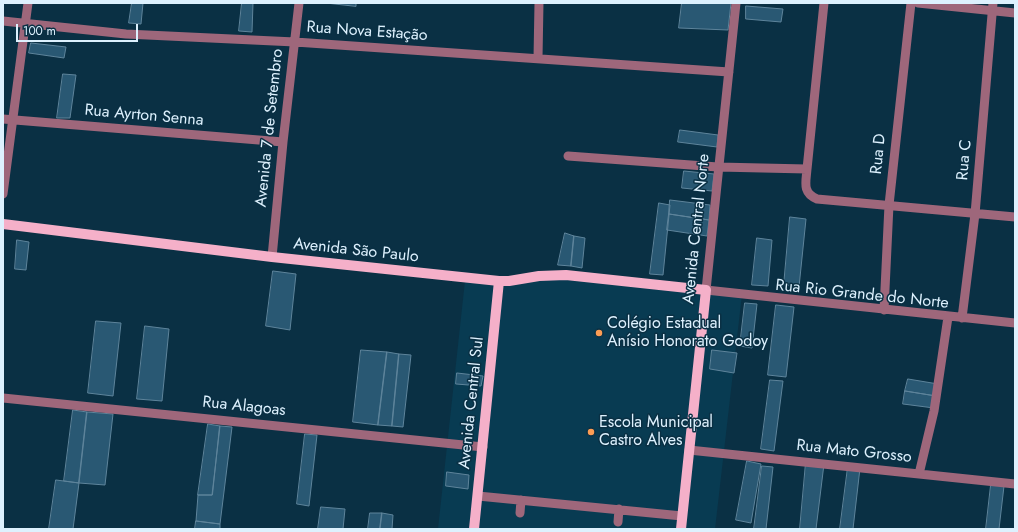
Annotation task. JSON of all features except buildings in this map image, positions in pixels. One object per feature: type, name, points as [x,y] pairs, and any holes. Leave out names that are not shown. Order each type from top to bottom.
[{"type":"main road","name":"Avenida São Paulo","points":[[3,224],[272,257],[499,281],[509,281],[539,276],[566,275],[707,291]]},
{"type":"main road","name":"Avenida Central Sul","points":[[474,529],[499,281]]},
{"type":"main road","name":"Avenida Central Norte","points":[[681,529],[707,291]]},
{"type":"street","points":[[3,194],[14,120],[28,3]]},
{"type":"street","name":"Avenida 7 de Setembro","points":[[272,257],[283,142],[299,3]]},
{"type":"street","points":[[538,58],[539,3]]},
{"type":"street","name":"Avenida Central Norte","points":[[707,291],[721,167],[736,3]]},
{"type":"street","points":[[721,167],[740,3]]},
{"type":"street","points":[[824,3],[807,169],[806,189],[811,196],[817,199],[1015,217]]},
{"type":"street","name":"Rua D","points":[[884,310],[889,205],[911,3]]},
{"type":"street","points":[[918,3],[993,7],[1015,13]]},
{"type":"street","name":"Rua C","points":[[962,318],[975,214],[993,7]]},
{"type":"street","name":"Rua Nova Estação","points":[[3,21],[126,34],[295,42],[729,72]]},
{"type":"street","name":"Rua Ayrton Senna","points":[[3,119],[283,142]]},
{"type":"street","points":[[568,156],[721,167],[807,169]]},
{"type":"street","name":"Rua Rio Grande do Norte","points":[[707,291],[884,310],[1015,328]]},
{"type":"street","name":"Rua Rio Grande do Norte","points":[[707,291],[947,318],[1015,323]]},
{"type":"street","points":[[919,474],[934,408],[947,318]]},
{"type":"street","name":"Rua Alagoas","points":[[3,398],[483,447]]},
{"type":"street","name":"Rua Mato Grosso","points":[[689,450],[1015,484]]},
{"type":"street","points":[[478,496],[682,516]]},
{"type":"street","points":[[520,513],[521,500]]},
{"type":"street","points":[[618,522],[619,510]]},
{"type":"shaded area","points":[[566,275],[742,294],[715,529],[438,529],[465,281]]},
{"type":"place","name":"Colégio Estadual Anísio Honorato Godoy","points":[[599,333]]},
{"type":"place","name":"Escola Municipal Castro Alves","points":[[591,432]]}]
